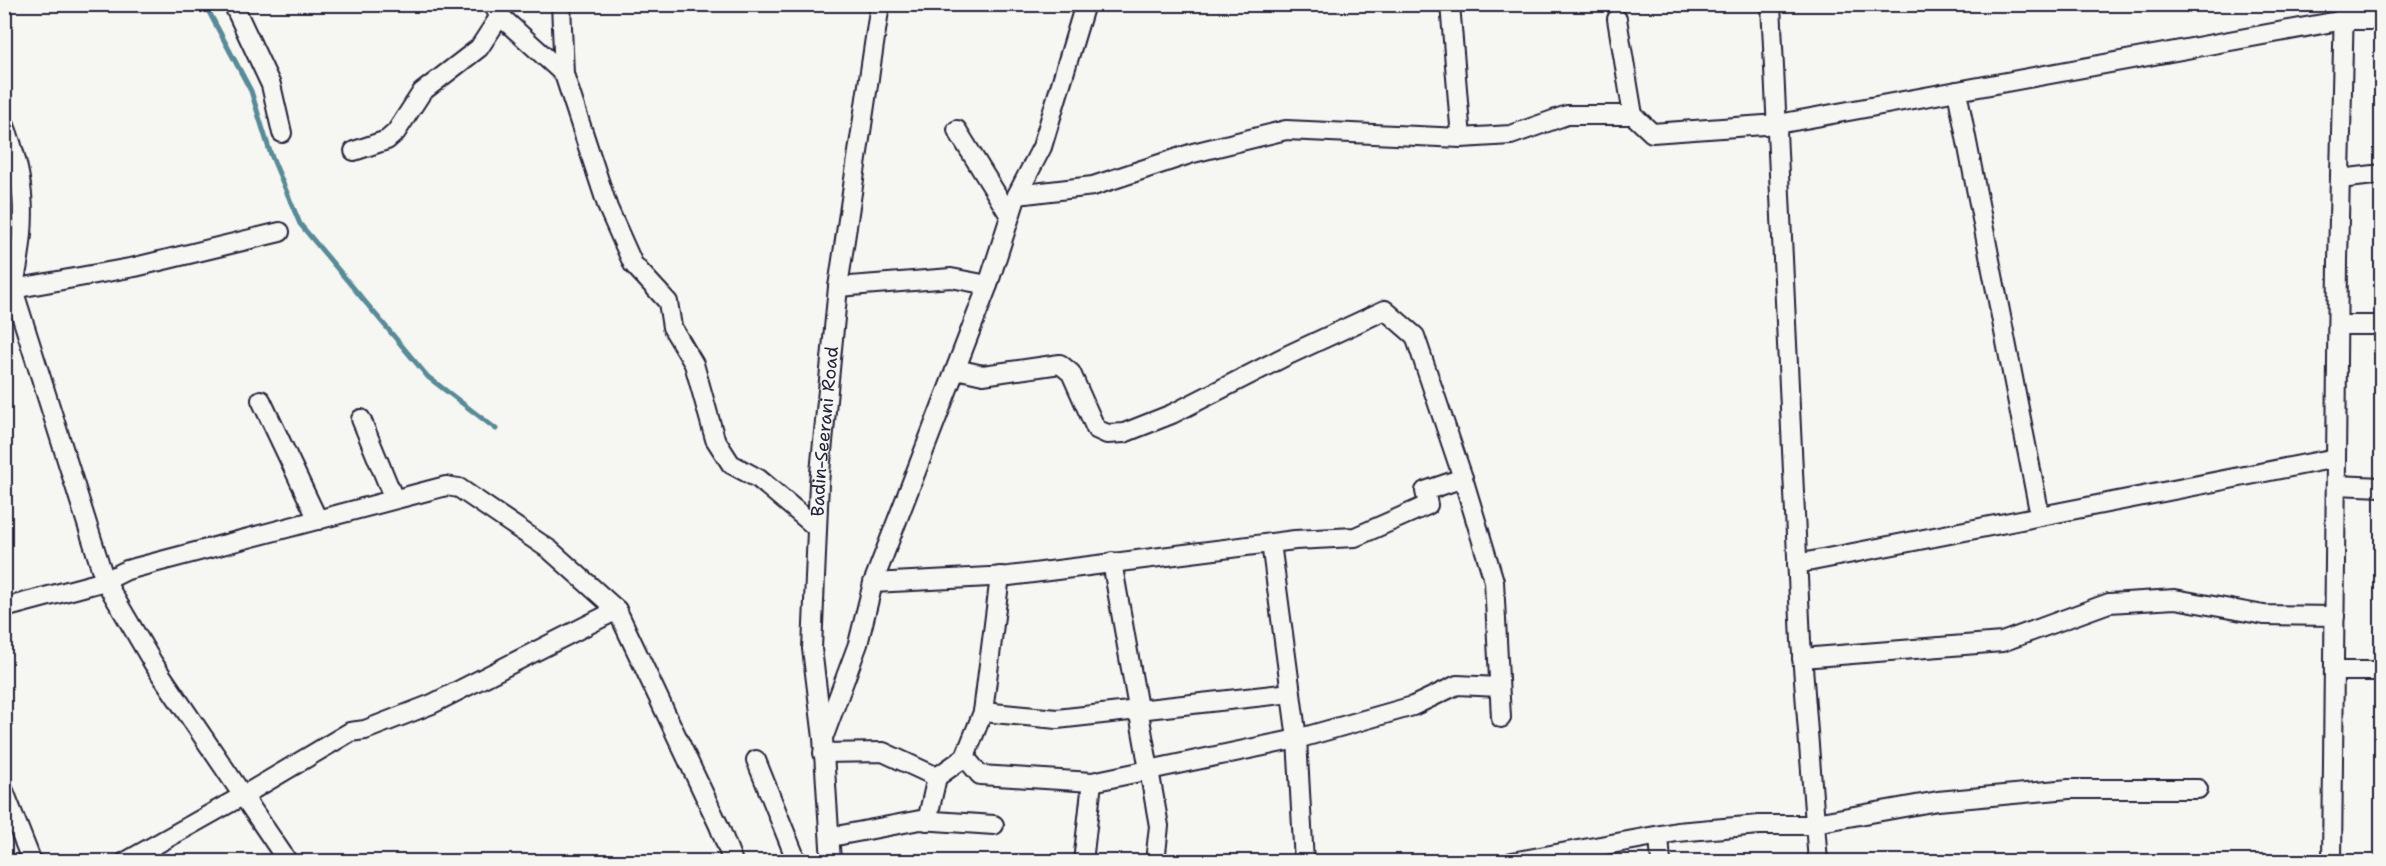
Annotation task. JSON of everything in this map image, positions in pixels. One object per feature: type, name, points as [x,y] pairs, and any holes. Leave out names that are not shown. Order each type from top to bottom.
[{"type":"street","points":[[233,4],[271,85],[282,133]]},
{"type":"street","points":[[561,4],[564,74],[608,207],[633,264],[668,302],[672,327],[694,364],[715,440],[731,464],[759,479],[817,528]]},
{"type":"street","name":"Badin-Seerani Road","points":[[831,861],[823,745],[812,649],[817,528],[838,287],[880,4]]},
{"type":"street","points":[[937,777],[883,752],[823,745],[858,644],[873,583],[988,285],[1017,195],[1042,147],[1085,4]]},
{"type":"street","points":[[1450,4],[1461,138]]},
{"type":"street","points":[[1771,4],[1802,658],[1818,861]]},
{"type":"street","points":[[354,151],[387,140],[396,132],[422,92],[478,48],[496,10],[564,74]]},
{"type":"street","points":[[2332,861],[2344,12]]},
{"type":"street","points":[[1617,19],[1633,115],[1652,134],[1778,124],[1957,91],[2344,12],[2382,20]]},
{"type":"street","points":[[1957,91],[2040,516]]},
{"type":"street","points":[[1017,195],[1093,186],[1193,153],[1286,130],[1461,138],[1511,135],[1567,115],[1633,115]]},
{"type":"street","points":[[4,123],[22,180],[25,215],[22,249],[8,286],[105,581],[153,663],[288,861]]},
{"type":"street","points":[[957,130],[1010,216]]},
{"type":"street","points":[[2340,179],[2382,174]]},
{"type":"street","points":[[8,286],[135,267],[280,232]]},
{"type":"street","points":[[838,287],[951,278],[988,285]]},
{"type":"street","points":[[956,369],[983,375],[1060,364],[1071,373],[1096,429],[1107,434],[1124,432],[1172,414],[1288,355],[1385,310],[1415,336],[1463,478],[1494,581],[1501,718]]},
{"type":"street","points":[[2338,325],[2382,325]]},
{"type":"street","points":[[261,400],[318,520]]},
{"type":"street","points":[[361,419],[394,499]]},
{"type":"street","points":[[1797,564],[2336,458]]},
{"type":"street","points":[[873,583],[1000,576],[1270,543],[1355,537],[1428,505],[1425,491],[1463,478]]},
{"type":"street","points":[[2336,485],[2382,487]]},
{"type":"street","points":[[4,608],[105,581],[127,570],[394,499],[446,486],[459,488],[549,550],[617,610],[719,826],[733,861]]},
{"type":"street","points":[[1270,543],[1297,739],[1304,861]]},
{"type":"street","points":[[1112,562],[1159,826],[1155,861]]},
{"type":"street","points":[[927,820],[937,777],[965,757],[982,712],[1000,576]]},
{"type":"street","points":[[1802,658],[2002,642],[2109,603],[2175,599],[2264,615],[2335,616]]},
{"type":"street","points":[[125,861],[244,795],[350,732],[366,730],[432,704],[617,610]]},
{"type":"street","points":[[2334,671],[2382,671]]},
{"type":"street","points":[[965,757],[981,775],[1092,782],[1297,739],[1413,706],[1457,685],[1499,687]]},
{"type":"street","points":[[982,712],[1057,718],[1291,693]]},
{"type":"street","points":[[756,760],[797,861]]},
{"type":"street","points":[[1083,861],[1092,782]]},
{"type":"street","points":[[1512,861],[1659,836],[1759,825],[1815,825],[1815,823],[1938,801],[2069,789],[2198,789]]},
{"type":"street","points":[[4,791],[32,861]]},
{"type":"street","points":[[831,837],[927,820],[994,825]]},
{"type":"street","points":[[1659,836],[1661,861]]},
{"type":"waterway","points":[[208,10],[251,91],[270,152],[300,224],[428,377],[496,429]]}]
